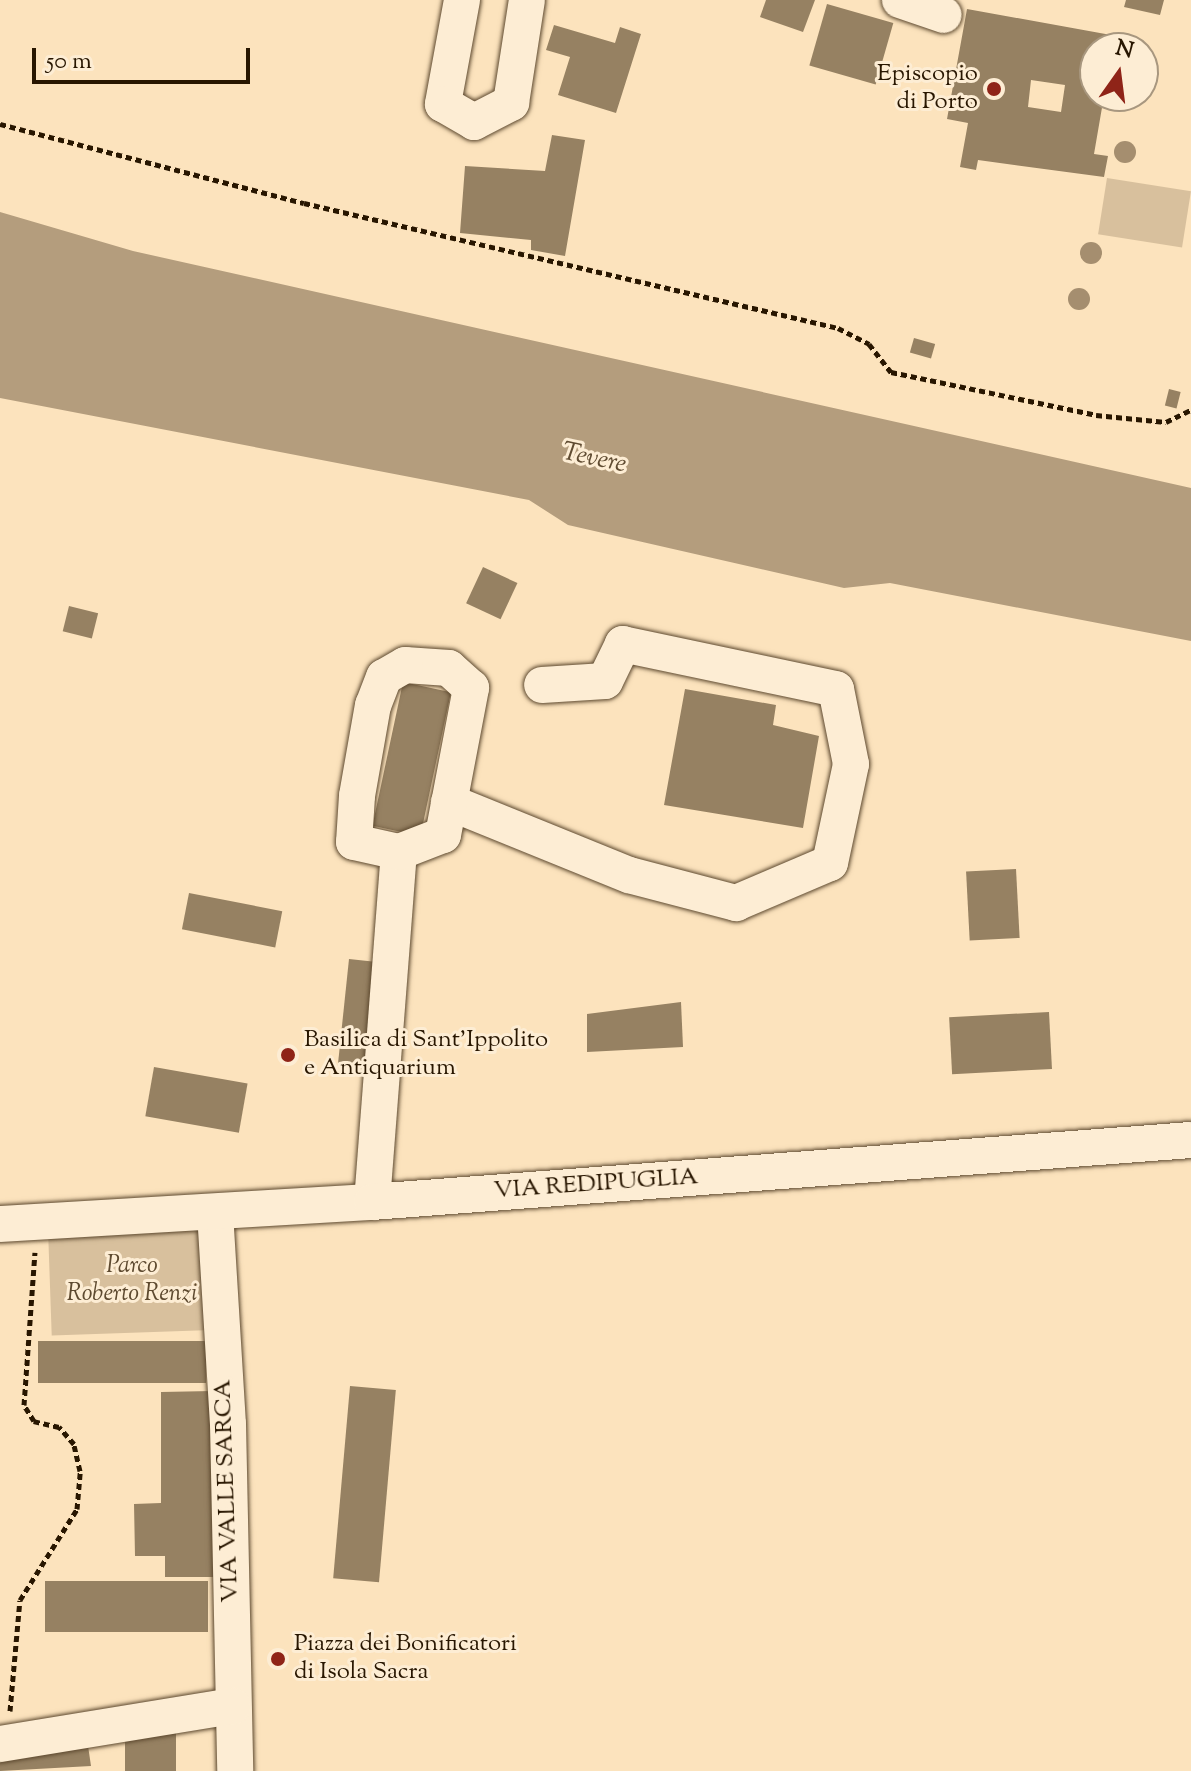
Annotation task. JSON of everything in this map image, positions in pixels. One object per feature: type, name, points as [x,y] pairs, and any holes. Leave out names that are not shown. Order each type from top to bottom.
[{"type":"street","points":[[462,0],[443,104],[474,122],[511,103],[527,0]]},
{"type":"street","points":[[900,0],[944,15]]},
{"type":"street","points":[[449,802],[629,875],[736,903],[830,863],[851,764],[836,689],[623,644],[605,681],[542,685]]},
{"type":"street","points":[[405,665],[449,668],[471,688],[443,835],[399,852],[354,842],[357,796],[373,705],[384,677],[405,665]]},
{"type":"street","points":[[372,1202],[399,852]]},
{"type":"street","name":"VIA REDIPUGLIA","points":[[0,1224],[372,1202],[1191,1140]]},
{"type":"street","name":"VIA VALLE SARCA","points":[[215,1212],[228,1424],[235,1771]]},
{"type":"street","points":[[3,1744],[233,1706]]},
{"type":"path","points":[[0,124],[854,335],[869,344],[891,372],[1096,415],[1166,422],[1191,410]]},
{"type":"path","points":[[3,1744],[20,1600],[77,1509],[80,1471],[74,1444],[59,1427],[34,1421],[24,1405],[37,1223]]},
{"type":"green space","points":[[1107,178],[1191,191],[1182,248],[1098,234]]},
{"type":"green space","name":"Parco Roberto Renzi","points":[[208,1226],[212,1330],[52,1336],[48,1232]]},
{"type":"water","name":"Tevere","points":[[0,212],[133,251],[1191,488],[1191,641],[890,583],[844,588],[568,525],[529,500],[0,398]]},
{"type":"building","points":[[766,0],[815,0],[803,32],[760,17]]},
{"type":"building","points":[[1126,0],[1164,0],[1160,15],[1124,7]]},
{"type":"building","points":[[827,4],[893,23],[876,85],[809,66]]},
{"type":"building","points":[[967,9],[1094,32],[1079,32],[1079,112],[1101,112],[1094,154],[1108,156],[1104,177],[978,160],[976,170],[960,167],[968,123],[947,119]],"holes":[[[1031,80],[1065,85],[1061,112],[1028,107]]]},
{"type":"building","points":[[554,25],[615,43],[620,27],[641,34],[616,113],[558,95],[570,57],[546,50]]},
{"type":"building","points":[[552,135],[585,140],[565,256],[531,250],[531,240],[460,233],[465,166],[545,171]]},
{"type":"building","points":[[914,338],[935,344],[931,358],[910,352]]},
{"type":"building","points":[[1169,389],[1181,392],[1177,408],[1165,405]]},
{"type":"building","points":[[483,567],[517,583],[501,619],[466,603]]},
{"type":"building","points":[[69,606],[98,613],[92,638],[63,631]]},
{"type":"building","points":[[403,682],[451,692],[420,836],[372,826]]},
{"type":"building","points":[[685,689],[776,705],[773,725],[819,736],[803,828],[664,805]]},
{"type":"building","points":[[1016,869],[1020,938],[970,941],[966,872]]},
{"type":"building","points":[[189,893],[282,911],[275,947],[182,929]]},
{"type":"building","points":[[349,959],[377,962],[366,1068],[338,1065]]},
{"type":"building","points":[[681,1002],[683,1047],[587,1052],[587,1014]]},
{"type":"building","points":[[1049,1012],[1052,1069],[952,1074],[949,1017]]},
{"type":"building","points":[[154,1067],[248,1083],[239,1133],[145,1116]]},
{"type":"building","points":[[38,1341],[206,1341],[206,1383],[38,1383]]},
{"type":"building","points":[[350,1386],[396,1390],[379,1582],[333,1578]]},
{"type":"building","points":[[212,1391],[213,1577],[165,1577],[165,1556],[135,1556],[134,1504],[161,1503],[161,1392]]},
{"type":"building","points":[[45,1581],[208,1581],[208,1632],[45,1632]]},
{"type":"building","points":[[176,1731],[176,1771],[125,1771],[125,1737]]},
{"type":"building","points":[[87,1739],[91,1766],[0,1771],[0,1751]]},
{"type":"place","name":"Episcopio di Porto","points":[[994,89]]},
{"type":"place","name":"Basilica di Sant'Ippolito e Antiquarium","points":[[288,1055]]},
{"type":"place","name":"Piazza dei Bonificatori di Isola Sacra","points":[[278,1659]]}]
